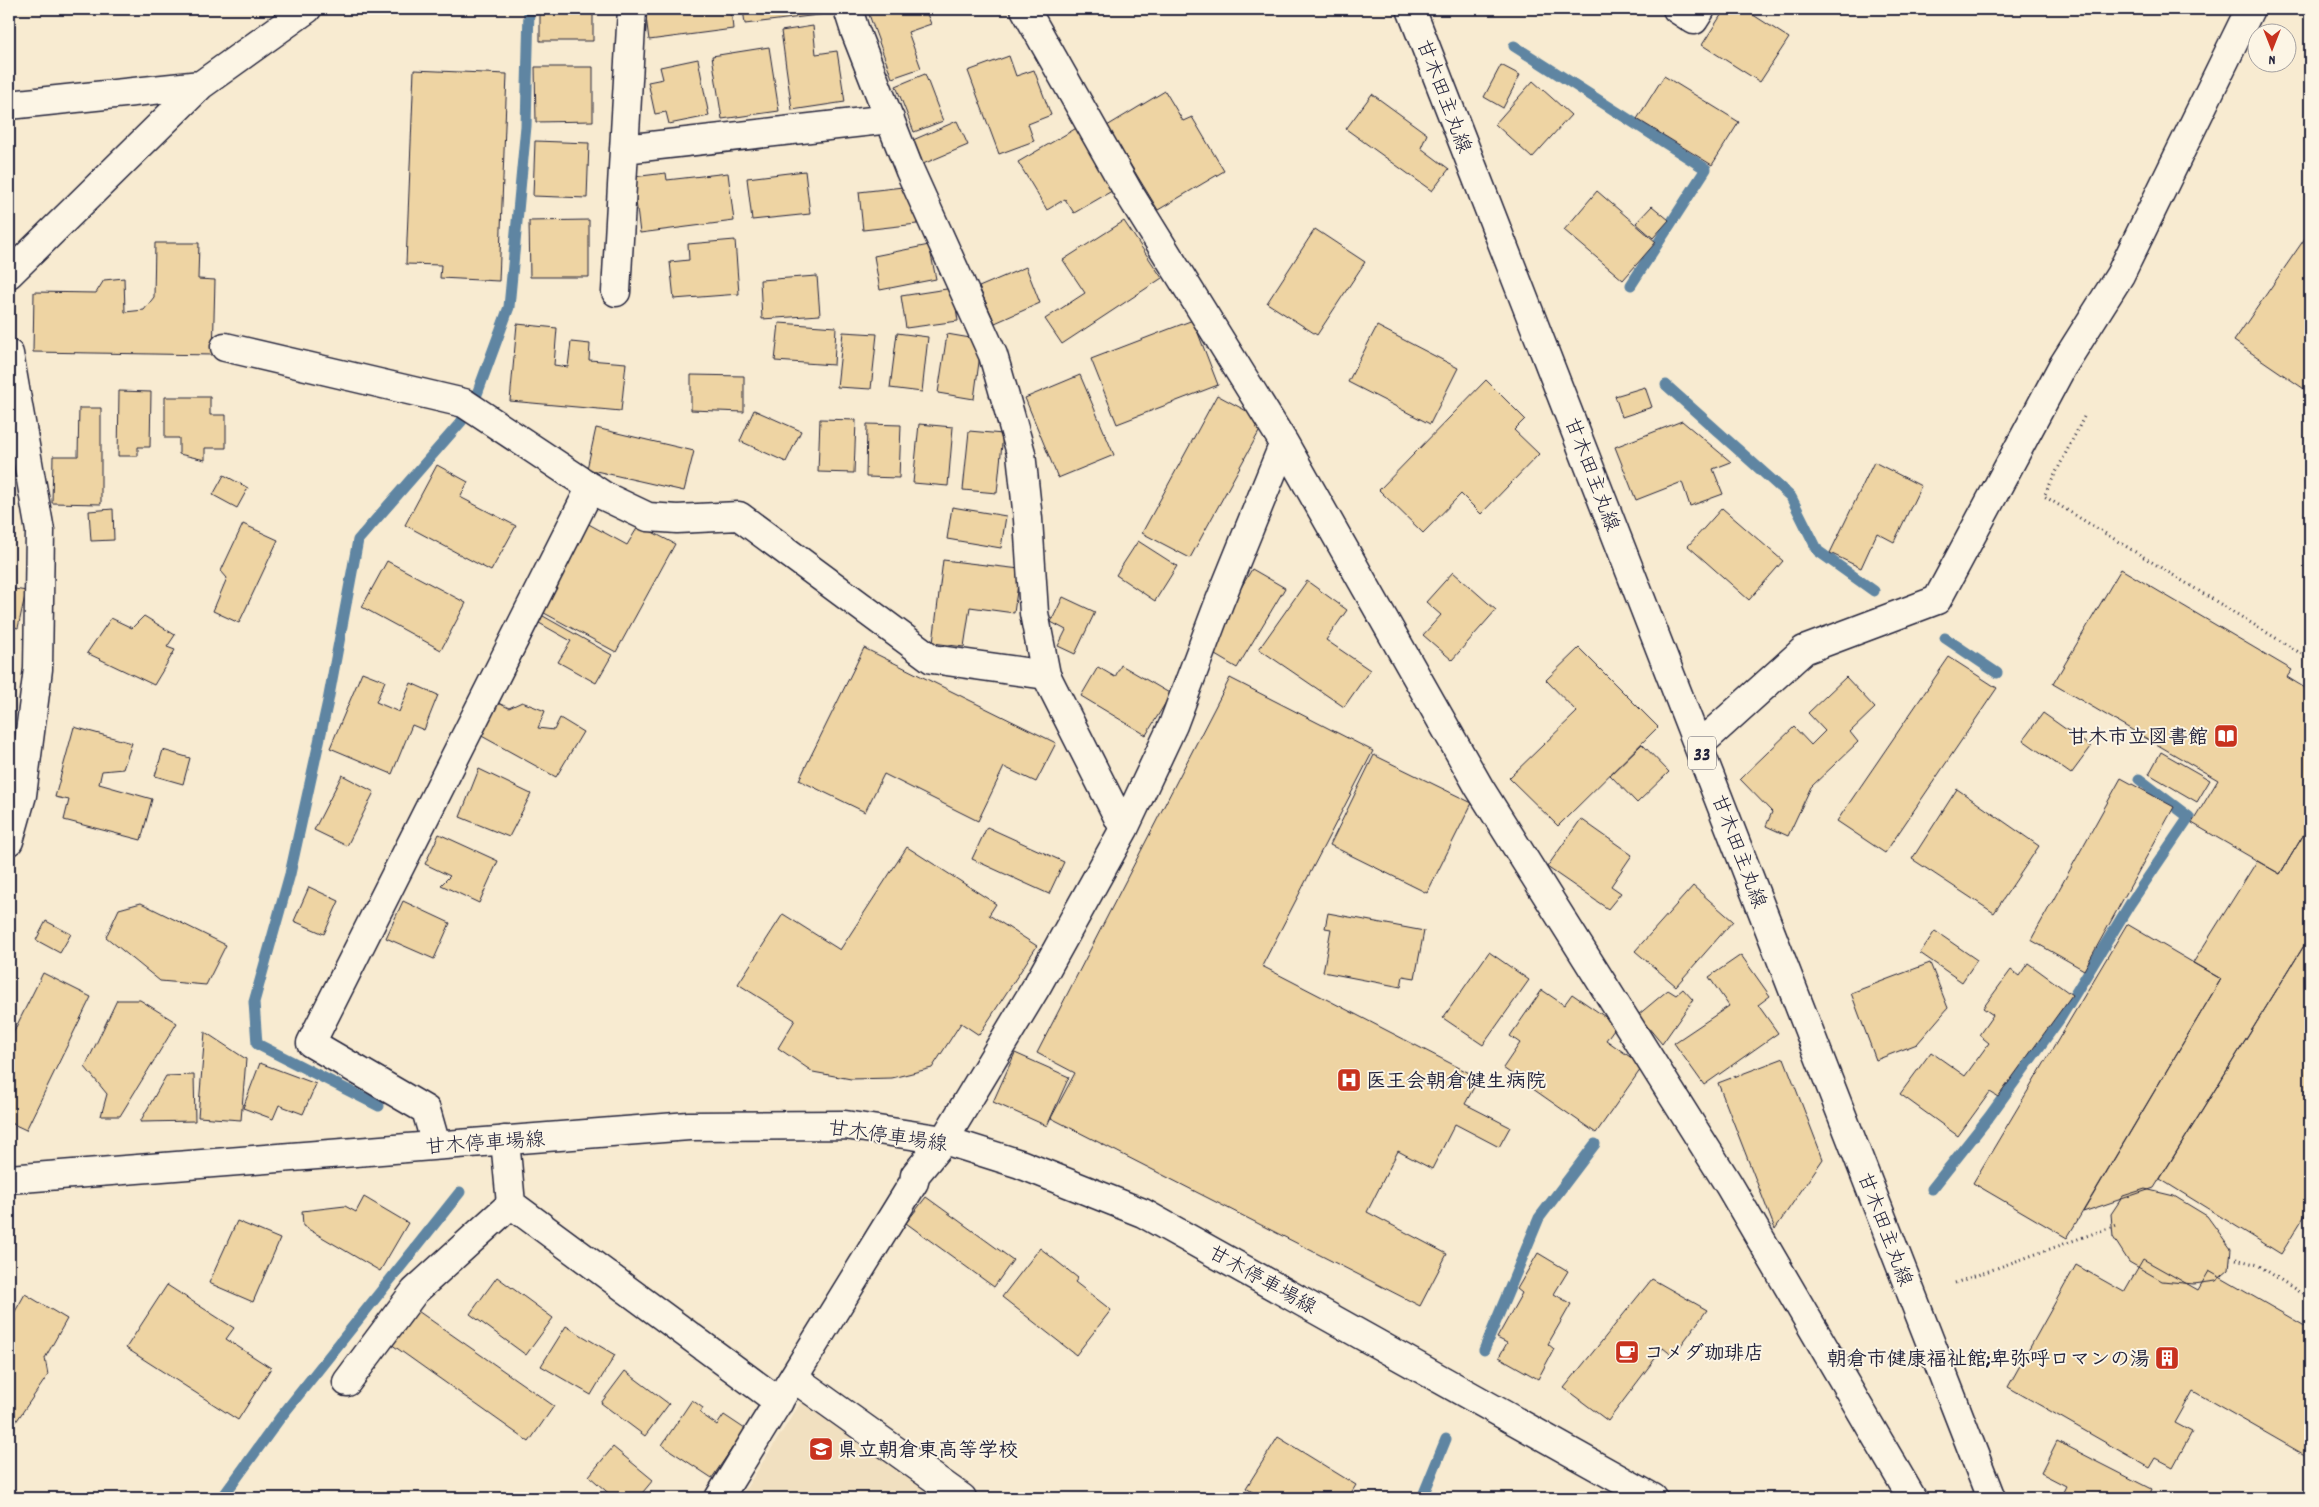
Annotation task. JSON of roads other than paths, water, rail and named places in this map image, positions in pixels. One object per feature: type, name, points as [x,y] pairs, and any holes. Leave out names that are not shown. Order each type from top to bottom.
[{"type":"street","points":[[9,274],[200,85],[307,9]]},
{"type":"street","points":[[616,292],[632,9]]},
{"type":"street","points":[[848,9],[910,171],[993,355],[1021,453],[1028,519],[1034,613],[1046,675],[1124,829]]},
{"type":"street","points":[[1025,9],[1129,193],[1284,443],[1479,787],[1729,1185],[1912,1498]]},
{"type":"street","name":"甘木田主丸線","points":[[1411,9],[1991,1498]]},
{"type":"street","points":[[1676,9],[1694,20],[1701,9]]},
{"type":"street","points":[[1699,745],[1804,650],[1937,600],[2062,367],[2120,275],[2250,9]]},
{"type":"street","points":[[9,105],[200,85]]},
{"type":"street","points":[[624,149],[890,119]]},
{"type":"street","points":[[225,347],[470,407],[591,487],[648,517],[677,519],[739,516],[932,659],[1046,675]]},
{"type":"street","points":[[9,354],[40,531],[38,669],[22,796],[9,841]]},
{"type":"street","points":[[719,1498],[914,1182],[914,1176],[944,1140],[1038,984],[1124,829],[1173,725],[1219,603],[1284,443]]},
{"type":"street","points":[[436,1145],[426,1110],[311,1043],[591,487]]},
{"type":"street","name":"甘木停車場線","points":[[9,1178],[689,1126],[845,1125],[944,1140],[1020,1164],[1143,1213],[1653,1498]]},
{"type":"street","points":[[504,1140],[511,1204],[779,1402]]},
{"type":"street","points":[[347,1382],[415,1291],[511,1204]]},
{"type":"street","points":[[794,1378],[962,1498]]},
{"type":"waterway","points":[[379,1106],[257,1044],[254,1002],[290,874],[328,701],[358,540],[461,422],[477,394],[509,307],[526,126],[529,9]]},
{"type":"waterway","points":[[1514,46],[1706,169],[1631,285]]},
{"type":"waterway","points":[[1666,385],[1791,497],[1818,551],[1874,591]]},
{"type":"waterway","points":[[1945,638],[1997,673]]},
{"type":"waterway","points":[[1932,1189],[1989,1117],[2061,1017],[2130,904],[2189,817],[2139,779]]},
{"type":"waterway","points":[[1484,1350],[1539,1218],[1595,1144]]},
{"type":"waterway","points":[[222,1498],[280,1418],[460,1192]]},
{"type":"waterway","points":[[1422,1498],[1446,1439]]},
{"type":"place","name":"甘木市立図書館","points":[[2226,736]]},
{"type":"place","name":"医王会朝倉健生病院","points":[[1349,1080]]},
{"type":"place","name":"コメダ珈琲店","points":[[1627,1352]]},
{"type":"place","name":"朝倉市健康福祉館;卑弥呼ロマンの湯","points":[[2167,1358]]},
{"type":"place","name":"県立朝倉東高等学校","points":[[821,1449]]}]
